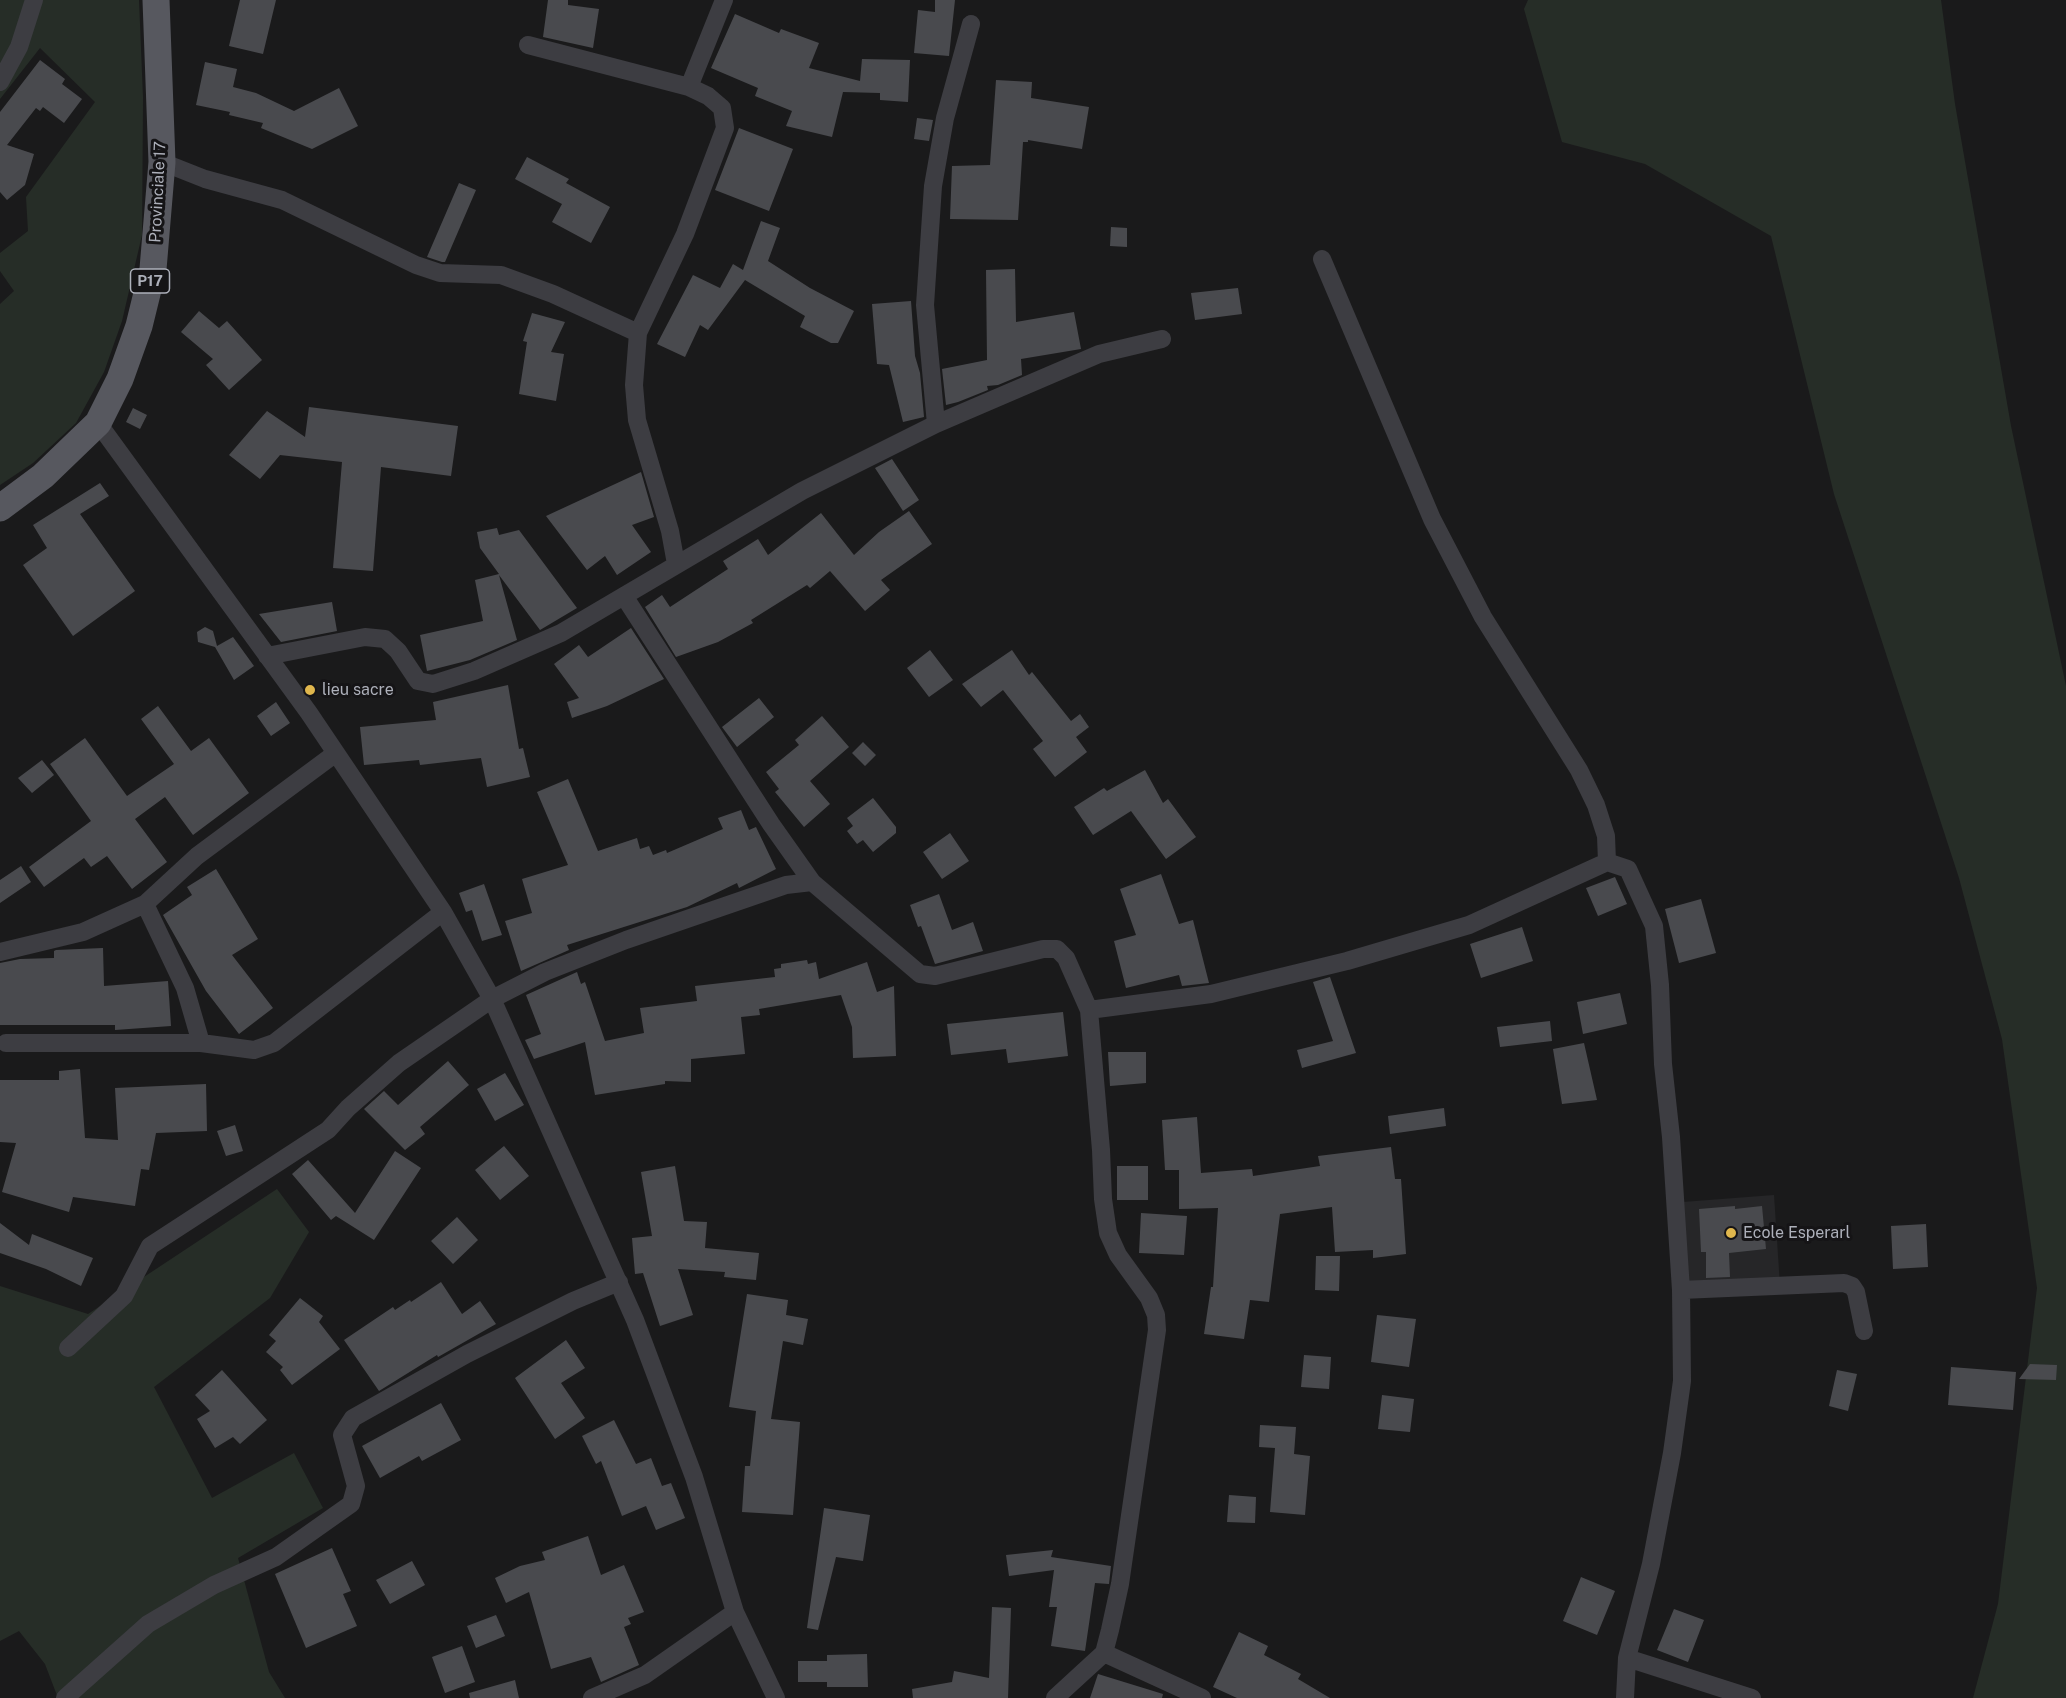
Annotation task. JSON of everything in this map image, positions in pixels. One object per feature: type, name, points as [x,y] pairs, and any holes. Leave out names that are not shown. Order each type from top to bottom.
[{"type":"main road","name":"Provinciale 17","points":[[0,508],[44,476],[98,423],[120,379],[139,326],[153,269],[162,162],[156,0]]},
{"type":"street","points":[[0,82],[19,47],[34,0]]},
{"type":"street","points":[[689,87],[724,0]]},
{"type":"street","points":[[936,424],[925,305],[933,186],[945,118],[971,24]]},
{"type":"street","points":[[528,45],[689,87],[708,96],[722,108],[725,128],[685,234],[638,333],[634,386],[637,420],[670,531],[676,564]]},
{"type":"street","points":[[162,162],[205,179],[282,200],[416,265],[440,273],[501,275],[554,294],[638,333]]},
{"type":"street","points":[[1322,259],[1432,519],[1483,617],[1580,770],[1606,836],[1607,862]]},
{"type":"street","points":[[267,656],[365,637],[385,639],[398,651],[418,681],[433,684],[474,670],[561,633],[802,491],[936,424],[1099,354],[1162,339]]},
{"type":"street","points":[[98,423],[336,753],[443,912],[492,999],[619,1282],[694,1477],[735,1612],[776,1698]]},
{"type":"street","points":[[624,596],[771,824],[812,882],[920,974],[935,976],[1043,949],[1057,949],[1066,958],[1089,1010],[1103,1199],[1108,1233],[1118,1255],[1149,1298],[1156,1315],[1157,1330],[1120,1584],[1104,1653],[1055,1698]]},
{"type":"street","points":[[0,952],[83,932],[145,904],[197,856],[336,753]]},
{"type":"street","points":[[1089,1010],[1211,994],[1347,961],[1469,925],[1607,862],[1628,869],[1654,926],[1681,1290],[1682,1381],[1672,1453],[1651,1564],[1627,1658],[1625,1698]]},
{"type":"street","points":[[68,1348],[124,1296],[150,1246],[328,1130],[348,1108],[399,1063],[492,999],[545,972],[626,940],[786,885],[812,882]]},
{"type":"street","points":[[145,904],[185,988],[201,1043]]},
{"type":"street","points":[[6,1043],[201,1043],[254,1050],[274,1043],[443,912]]},
{"type":"street","points":[[65,1698],[148,1624],[214,1585],[276,1557],[351,1504],[356,1486],[342,1435],[353,1418],[562,1306],[619,1282]]},
{"type":"street","points":[[1681,1290],[1844,1283],[1852,1286],[1856,1292],[1864,1331]]},
{"type":"street","points":[[591,1698],[645,1675],[735,1612]]},
{"type":"street","points":[[1104,1653],[1202,1698]]},
{"type":"street","points":[[1627,1658],[1752,1698]]},
{"type":"shaded area","points":[[0,0],[139,0],[143,98],[142,235],[122,321],[104,372],[76,423],[33,463],[0,485],[0,304],[14,291],[0,271],[0,253],[28,231],[26,197],[95,102],[40,48],[0,99]]},
{"type":"shaded area","points":[[1528,0],[1941,0],[1955,104],[2011,426],[2066,686],[2066,1698],[1973,1698],[1998,1604],[2037,1288],[2002,1039],[1959,878],[1834,494],[1771,236],[1645,164],[1562,142],[1524,9]]},
{"type":"shaded area","points":[[277,1189],[309,1232],[270,1298],[154,1387],[212,1498],[294,1453],[323,1508],[238,1558],[269,1672],[285,1698],[58,1698],[45,1664],[19,1631],[0,1641],[0,1286],[88,1314]]},
{"type":"shaded area","name":"Ecole Esperarl","points":[[1774,1195],[1780,1286],[1689,1292],[1683,1202]]},
{"type":"building","points":[[240,0],[276,0],[263,54],[229,46]]},
{"type":"building","points":[[548,0],[568,0],[568,5],[599,9],[593,48],[543,37]]},
{"type":"building","points":[[935,0],[955,0],[949,56],[914,53],[918,10],[935,12]]},
{"type":"building","points":[[735,14],[779,33],[781,29],[819,43],[809,68],[860,81],[862,59],[910,60],[908,102],[880,100],[880,93],[843,92],[832,137],[786,126],[792,111],[755,96],[758,88],[711,68]]},
{"type":"building","points":[[40,60],[65,79],[62,84],[82,99],[64,123],[43,107],[40,111],[36,108],[7,145],[34,154],[25,185],[7,200],[0,192],[0,112]]},
{"type":"building","points":[[205,62],[237,69],[233,87],[256,93],[294,111],[339,88],[358,126],[312,149],[261,128],[263,123],[229,115],[230,112],[196,105]]},
{"type":"building","points":[[996,80],[1032,82],[1031,98],[1089,107],[1082,149],[1028,140],[1028,142],[1023,142],[1018,220],[950,219],[952,166],[990,165]]},
{"type":"building","points":[[917,118],[933,120],[929,141],[914,139]]},
{"type":"building","points":[[739,128],[793,149],[769,211],[715,190]]},
{"type":"building","points":[[527,157],[569,179],[566,183],[610,207],[591,243],[552,222],[562,204],[515,179]]},
{"type":"building","points":[[459,183],[476,190],[445,262],[442,262],[427,257]]},
{"type":"building","points":[[761,221],[780,228],[768,261],[810,288],[854,311],[838,343],[831,343],[800,327],[805,316],[745,280],[708,330],[700,325],[685,357],[657,344],[693,275],[720,288],[733,264],[743,270]]},
{"type":"building","points":[[1111,227],[1127,228],[1127,247],[1110,246]]},
{"type":"building","points":[[1015,269],[1016,322],[1074,312],[1081,349],[1021,359],[1022,375],[998,385],[987,386],[988,390],[946,405],[942,369],[987,360],[986,270]]},
{"type":"building","points":[[1238,288],[1242,314],[1195,320],[1191,293]]},
{"type":"building","points":[[911,301],[915,356],[920,373],[924,417],[903,422],[889,365],[877,364],[872,304]]},
{"type":"building","points":[[199,311],[219,328],[227,321],[262,360],[229,390],[206,365],[213,359],[181,332]]},
{"type":"building","points":[[532,313],[565,322],[551,352],[564,354],[556,401],[519,394],[527,342],[523,341]]},
{"type":"building","points":[[309,407],[458,426],[451,476],[381,467],[373,571],[333,568],[342,462],[280,455],[260,479],[229,455],[267,411],[305,437]]},
{"type":"building","points":[[133,408],[147,415],[140,429],[126,422]]},
{"type":"building","points":[[892,459],[919,500],[903,511],[875,468]]},
{"type":"building","points":[[641,472],[654,517],[632,525],[651,552],[617,575],[605,556],[587,570],[546,516]]},
{"type":"building","points":[[100,483],[109,496],[80,514],[135,591],[73,636],[23,565],[47,548],[33,525]]},
{"type":"building","points":[[909,511],[932,544],[881,580],[890,590],[865,611],[830,571],[810,588],[807,585],[751,620],[753,623],[718,642],[676,657],[645,607],[662,595],[670,607],[728,569],[723,561],[758,539],[768,555],[821,513],[854,555],[879,532]]},
{"type":"building","points":[[497,528],[499,535],[519,530],[577,608],[540,630],[499,575],[517,640],[470,660],[427,671],[420,635],[483,621],[475,580],[499,574],[480,548],[477,532]]},
{"type":"building","points":[[332,602],[337,631],[281,642],[259,614]]},
{"type":"building","points":[[205,627],[213,631],[217,646],[233,637],[254,666],[234,680],[215,647],[198,642],[197,632]]},
{"type":"building","points":[[631,628],[664,679],[607,706],[572,718],[567,702],[579,698],[554,664],[579,645],[588,657]]},
{"type":"building","points":[[930,650],[953,680],[929,697],[907,668]]},
{"type":"building","points":[[1012,650],[1029,675],[1032,672],[1071,721],[1080,714],[1089,727],[1076,737],[1087,752],[1055,777],[1033,749],[1043,741],[1003,690],[981,707],[962,684]]},
{"type":"building","points":[[508,685],[519,749],[523,748],[530,777],[487,787],[481,758],[420,765],[419,760],[364,765],[360,727],[436,720],[433,702]]},
{"type":"building","points":[[759,698],[774,717],[737,747],[722,727]]},
{"type":"building","points":[[276,702],[290,723],[271,736],[257,716]]},
{"type":"building","points":[[158,706],[191,751],[209,738],[249,793],[193,835],[165,797],[135,819],[167,862],[132,889],[107,856],[91,867],[84,858],[44,887],[29,867],[91,821],[50,764],[85,738],[127,796],[174,764],[141,719]]},
{"type":"building","points":[[822,716],[849,747],[810,781],[830,804],[804,827],[775,792],[779,789],[766,772],[799,745],[795,740]]},
{"type":"building","points":[[863,742],[876,755],[865,766],[852,753]]},
{"type":"building","points":[[42,760],[54,775],[32,793],[18,778]]},
{"type":"building","points":[[1145,770],[1163,803],[1168,799],[1196,837],[1166,859],[1131,811],[1093,835],[1074,807],[1104,788],[1107,791]]},
{"type":"building","points":[[568,779],[598,851],[637,838],[640,849],[649,846],[653,855],[666,850],[667,853],[723,829],[718,818],[741,810],[749,830],[756,827],[776,869],[739,888],[737,883],[687,907],[567,945],[569,950],[521,971],[505,921],[532,913],[522,879],[568,865],[537,792]]},
{"type":"building","points":[[873,798],[896,827],[896,833],[873,852],[863,840],[857,844],[847,831],[853,826],[847,818]]},
{"type":"building","points":[[950,833],[969,861],[942,879],[923,852]]},
{"type":"building","points":[[21,866],[31,882],[0,903],[0,880]]},
{"type":"building","points":[[216,869],[258,939],[232,955],[273,1008],[239,1034],[206,991],[163,915],[192,895],[187,887]]},
{"type":"building","points":[[1161,874],[1179,924],[1193,920],[1209,983],[1182,986],[1179,975],[1126,988],[1114,941],[1136,935],[1120,889]]},
{"type":"building","points":[[1615,877],[1627,904],[1598,916],[1586,888]]},
{"type":"building","points":[[484,884],[502,935],[482,941],[472,910],[466,912],[459,893]]},
{"type":"building","points":[[939,894],[952,930],[973,922],[983,951],[935,964],[921,926],[918,927],[910,905]]},
{"type":"building","points":[[1701,899],[1716,953],[1679,963],[1665,909]]},
{"type":"building","points":[[1522,927],[1533,961],[1481,978],[1470,944]]},
{"type":"building","points":[[103,948],[104,986],[168,981],[171,1026],[115,1030],[115,1025],[0,1025],[0,963],[20,959],[54,958],[56,950]]},
{"type":"building","points":[[807,960],[808,964],[816,962],[819,979],[867,962],[877,992],[894,986],[896,1056],[853,1058],[852,1027],[841,995],[759,1009],[760,1015],[741,1017],[745,1054],[691,1059],[691,1082],[665,1081],[665,1084],[595,1095],[585,1042],[534,1059],[525,1040],[541,1034],[526,995],[577,972],[581,984],[585,982],[605,1041],[644,1033],[640,1008],[697,1001],[695,986],[775,977],[774,969],[781,968],[781,964]]},
{"type":"building","points":[[1330,977],[1356,1053],[1302,1068],[1297,1050],[1333,1041],[1313,982]]},
{"type":"building","points":[[1620,993],[1627,1024],[1583,1034],[1577,1002]]},
{"type":"building","points":[[1063,1012],[1068,1056],[1008,1063],[1006,1049],[951,1055],[947,1024]]},
{"type":"building","points":[[1550,1021],[1552,1041],[1500,1047],[1497,1027]]},
{"type":"building","points":[[1584,1043],[1597,1100],[1562,1104],[1553,1049]]},
{"type":"building","points":[[1108,1052],[1146,1052],[1146,1083],[1110,1086]]},
{"type":"building","points":[[448,1061],[469,1085],[420,1127],[425,1134],[405,1150],[364,1109],[384,1091],[398,1105]]},
{"type":"building","points":[[80,1069],[85,1138],[118,1140],[115,1088],[206,1084],[207,1131],[156,1133],[149,1170],[141,1169],[135,1206],[73,1197],[69,1212],[2,1192],[16,1143],[0,1142],[0,1080],[59,1080],[59,1071]]},
{"type":"building","points":[[505,1073],[524,1105],[495,1121],[477,1089]]},
{"type":"building","points":[[1444,1108],[1446,1126],[1390,1134],[1388,1116]]},
{"type":"building","points":[[1197,1117],[1201,1173],[1252,1169],[1253,1176],[1320,1166],[1318,1156],[1391,1147],[1395,1179],[1401,1179],[1406,1254],[1373,1258],[1373,1250],[1335,1252],[1332,1207],[1280,1214],[1269,1302],[1250,1300],[1244,1339],[1204,1334],[1211,1287],[1213,1287],[1218,1208],[1179,1209],[1179,1170],[1165,1170],[1162,1120]]},
{"type":"building","points":[[235,1125],[243,1151],[226,1156],[217,1131]]},
{"type":"building","points":[[504,1146],[529,1176],[500,1200],[475,1170]]},
{"type":"building","points":[[395,1151],[421,1168],[374,1240],[336,1216],[331,1220],[292,1174],[308,1160],[355,1213]]},
{"type":"building","points":[[675,1166],[684,1221],[707,1222],[705,1248],[759,1253],[756,1280],[724,1277],[725,1272],[678,1269],[693,1315],[660,1326],[643,1273],[635,1274],[632,1238],[652,1236],[641,1172]]},
{"type":"building","points":[[1117,1166],[1148,1166],[1148,1200],[1117,1200]]},
{"type":"building","points":[[1735,1206],[1735,1209],[1762,1206],[1766,1249],[1729,1253],[1730,1277],[1706,1278],[1706,1252],[1701,1252],[1699,1209]]},
{"type":"building","points":[[1141,1213],[1187,1216],[1184,1255],[1139,1253]]},
{"type":"building","points":[[457,1217],[478,1240],[453,1264],[431,1241]]},
{"type":"building","points":[[0,1223],[29,1245],[32,1234],[93,1258],[81,1286],[46,1269],[0,1253]]},
{"type":"building","points":[[1926,1224],[1928,1267],[1893,1269],[1891,1226]]},
{"type":"building","points":[[1316,1256],[1340,1256],[1339,1291],[1315,1290]]},
{"type":"building","points":[[441,1282],[462,1314],[480,1301],[496,1324],[438,1357],[437,1355],[379,1391],[344,1340],[393,1307],[395,1310],[410,1300],[411,1302]]},
{"type":"building","points":[[747,1294],[788,1300],[786,1315],[808,1319],[803,1345],[783,1341],[771,1419],[800,1422],[793,1515],[742,1512],[745,1466],[750,1466],[756,1411],[729,1407]]},
{"type":"building","points":[[300,1298],[323,1316],[319,1322],[340,1349],[292,1385],[280,1370],[283,1367],[266,1352],[276,1341],[269,1335]]},
{"type":"building","points":[[1377,1315],[1416,1319],[1409,1367],[1371,1362]]},
{"type":"building","points":[[566,1340],[585,1368],[561,1383],[585,1418],[555,1439],[515,1378]]},
{"type":"building","points":[[1304,1355],[1331,1357],[1329,1389],[1301,1387]]},
{"type":"building","points":[[2030,1364],[2057,1365],[2056,1380],[2019,1379]]},
{"type":"building","points":[[1951,1367],[2016,1372],[2013,1410],[1948,1405]]},
{"type":"building","points":[[222,1370],[267,1420],[240,1444],[233,1437],[215,1448],[197,1419],[210,1411],[195,1395]]},
{"type":"building","points":[[1837,1370],[1857,1374],[1848,1411],[1829,1406]]},
{"type":"building","points":[[1382,1395],[1414,1399],[1410,1432],[1378,1429]]},
{"type":"building","points":[[441,1403],[461,1440],[422,1461],[419,1456],[380,1478],[362,1446]]},
{"type":"building","points":[[614,1420],[636,1464],[651,1458],[662,1486],[671,1483],[685,1518],[656,1530],[646,1506],[622,1516],[601,1461],[596,1464],[582,1436]]},
{"type":"building","points":[[1260,1425],[1296,1427],[1294,1454],[1310,1456],[1305,1515],[1270,1512],[1275,1448],[1259,1447]]},
{"type":"building","points":[[1229,1495],[1256,1497],[1255,1523],[1227,1522]]},
{"type":"building","points":[[824,1508],[870,1515],[863,1561],[836,1557],[818,1630],[807,1628]]},
{"type":"building","points":[[588,1536],[601,1575],[624,1565],[644,1612],[628,1618],[631,1624],[624,1627],[639,1665],[601,1682],[591,1657],[551,1669],[529,1592],[506,1603],[495,1578],[520,1566],[545,1560],[542,1552]]},
{"type":"building","points":[[332,1548],[351,1591],[343,1594],[357,1626],[306,1648],[275,1574]]},
{"type":"building","points":[[1053,1550],[1051,1557],[1111,1566],[1109,1584],[1095,1583],[1085,1651],[1051,1646],[1057,1607],[1049,1607],[1054,1570],[1009,1576],[1006,1555]]},
{"type":"building","points":[[412,1561],[425,1585],[390,1604],[376,1580]]},
{"type":"building","points":[[1581,1577],[1615,1591],[1597,1635],[1563,1621]]},
{"type":"building","points":[[992,1607],[1011,1608],[1008,1698],[913,1698],[912,1689],[952,1682],[954,1671],[989,1678]]},
{"type":"building","points":[[1674,1609],[1704,1620],[1688,1662],[1657,1650]]},
{"type":"building","points":[[496,1615],[505,1636],[476,1648],[467,1626]]},
{"type":"building","points":[[1239,1632],[1268,1646],[1264,1655],[1301,1674],[1298,1679],[1330,1698],[1237,1698],[1213,1687]]},
{"type":"building","points":[[462,1646],[475,1682],[445,1693],[432,1657]]},
{"type":"building","points":[[867,1654],[868,1687],[827,1687],[827,1682],[798,1682],[798,1661],[827,1661],[827,1655]]},
{"type":"building","points":[[1098,1674],[1163,1694],[1162,1698],[1090,1698]]},
{"type":"building","points":[[515,1680],[519,1698],[470,1698],[469,1693]]},
{"type":"place","name":"lieu sacre","points":[[310,690]]},
{"type":"place","name":"Ecole Esperarl","points":[[1731,1233]]}]
